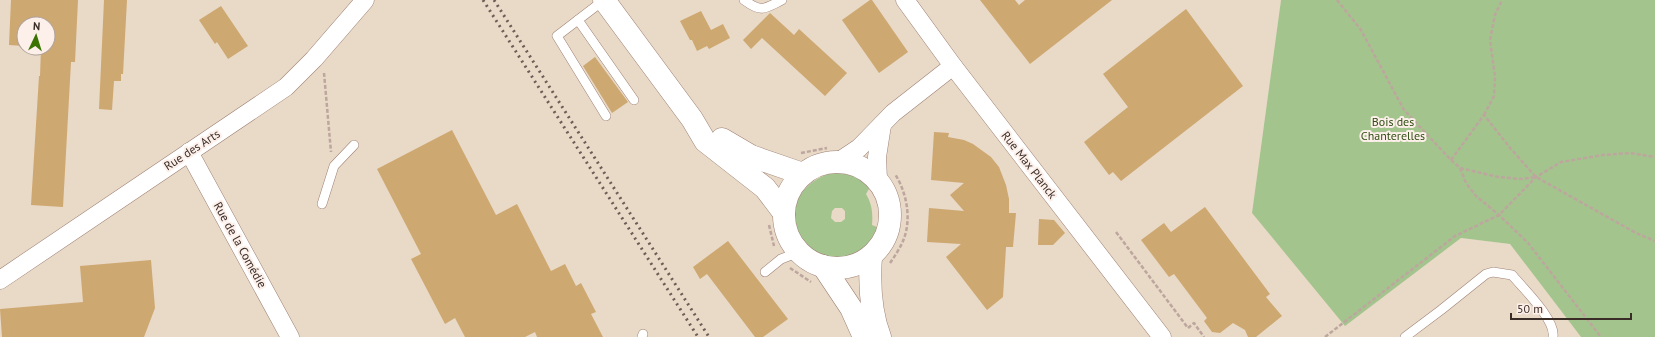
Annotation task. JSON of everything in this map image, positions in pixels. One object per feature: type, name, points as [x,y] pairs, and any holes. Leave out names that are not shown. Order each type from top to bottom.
[{"type":"main road","points":[[604,0],[692,119],[705,141],[765,188],[784,213]]},
{"type":"main road","points":[[692,119],[723,140],[751,156],[801,164],[820,165],[834,155],[866,170],[885,176],[886,195],[890,211],[889,228],[882,244],[879,262],[869,285],[876,325],[880,337]]},
{"type":"main road","points":[[801,164],[786,198],[784,213],[785,227],[794,260],[810,261],[820,276],[851,308],[864,337]]},
{"type":"main road","points":[[820,276],[840,268],[879,262]]},
{"type":"street","name":"Rue des Arts","points":[[0,280],[286,87],[314,59],[365,0]]},
{"type":"street","name":"Rue Max Planck","points":[[905,0],[953,66],[1162,337]]},
{"type":"street","points":[[834,155],[859,148],[893,113],[953,66]]},
{"type":"street","points":[[882,125],[877,157],[885,176]]},
{"type":"street","name":"Rue de la Comédie","points":[[189,152],[290,337]]},
{"type":"lane","points":[[604,0],[557,36],[606,116]]},
{"type":"lane","points":[[744,0],[755,8],[760,9],[782,0]]},
{"type":"lane","points":[[578,20],[634,100]]},
{"type":"lane","points":[[322,204],[334,166],[354,145]]},
{"type":"lane","points":[[765,272],[781,259],[794,260]]},
{"type":"lane","points":[[1405,337],[1486,274],[1493,272],[1512,275],[1545,314],[1554,334],[1553,337]]},
{"type":"path","points":[[1337,0],[1361,30],[1404,110],[1460,168],[1466,183],[1476,196],[1499,215],[1528,243],[1601,337]]},
{"type":"path","points":[[1451,160],[1484,115],[1494,96],[1495,77],[1490,40],[1495,14],[1502,0]]},
{"type":"path","points":[[314,59],[325,75],[332,158],[334,166]]},
{"type":"path","points":[[1484,115],[1536,177],[1636,233],[1655,241]]},
{"type":"path","points":[[1325,337],[1455,236],[1499,215],[1536,177],[1562,162],[1630,153],[1655,157]]},
{"type":"path","points":[[801,164],[834,155]]},
{"type":"path","points":[[1460,168],[1498,177],[1520,179],[1536,177]]},
{"type":"path","points":[[879,262],[903,240],[907,226],[905,197],[900,182],[885,176]]},
{"type":"path","points":[[1116,232],[1188,328],[1194,323],[1204,337]]},
{"type":"path","points":[[794,260],[798,274],[820,276]]},
{"type":"shaded area","points":[[0,0],[1281,0],[1252,213],[1345,325],[1461,238],[1510,244],[1581,337],[0,337]]},
{"type":"green space","name":"Bois des Chanterelles","points":[[1281,0],[1655,0],[1655,337],[1581,337],[1510,244],[1461,238],[1345,326],[1252,213]]},
{"type":"green space","points":[[832,173],[848,175],[862,180],[870,187],[866,194],[872,209],[872,225],[879,228],[870,244],[858,253],[841,258],[824,256],[809,247],[803,241],[797,230],[795,209],[798,199],[804,190],[821,177]],"holes":[[[835,208],[842,208],[845,211],[845,219],[841,222],[835,222],[831,218],[832,211]]]},
{"type":"building","points":[[11,0],[78,0],[75,62],[71,62],[63,207],[31,205],[41,56],[56,56],[56,16],[16,16],[16,45],[9,45]]},
{"type":"building","points":[[104,0],[127,0],[123,74],[121,74],[121,81],[114,81],[112,110],[99,109]]},
{"type":"building","points":[[872,0],[908,52],[879,73],[842,20]]},
{"type":"building","points":[[980,0],[1015,0],[1019,5],[1025,0],[1112,0],[1030,64]]},
{"type":"building","points":[[221,6],[248,46],[228,59],[217,42],[215,44],[199,20]]},
{"type":"building","points":[[1186,9],[1243,86],[1121,181],[1113,172],[1109,175],[1084,142],[1128,107],[1103,74]]},
{"type":"building","points":[[701,11],[711,30],[723,24],[730,38],[709,49],[707,46],[697,51],[680,21]]},
{"type":"building","points":[[770,13],[794,35],[799,29],[847,73],[825,96],[762,38],[751,49],[743,40]]},
{"type":"building","points":[[595,57],[628,102],[612,113],[583,66]]},
{"type":"building","points":[[452,130],[496,215],[517,204],[551,271],[565,264],[576,286],[581,283],[596,312],[591,314],[603,337],[537,337],[535,332],[525,337],[465,337],[455,318],[445,324],[411,259],[421,254],[377,169]]},
{"type":"building","points":[[934,132],[949,133],[948,137],[964,140],[973,144],[991,157],[999,167],[1006,185],[1009,199],[1009,213],[1016,213],[1013,247],[1006,247],[1003,297],[987,310],[946,257],[961,244],[927,242],[929,208],[964,211],[950,195],[964,183],[931,180]]},
{"type":"building","points":[[1205,207],[1270,294],[1266,297],[1282,316],[1256,337],[1248,337],[1245,330],[1233,323],[1220,333],[1212,332],[1204,321],[1207,318],[1174,274],[1169,277],[1141,240],[1164,223],[1171,232]]},
{"type":"building","points":[[1039,219],[1054,220],[1065,233],[1053,245],[1038,245]]},
{"type":"building","points":[[728,241],[788,319],[763,337],[755,337],[707,274],[700,279],[693,267]]},
{"type":"building","points":[[151,260],[155,308],[144,337],[2,337],[0,309],[83,302],[80,266]]},
{"type":"railway","points":[[483,0],[698,337]]},
{"type":"railway","points":[[494,0],[709,337]]}]
